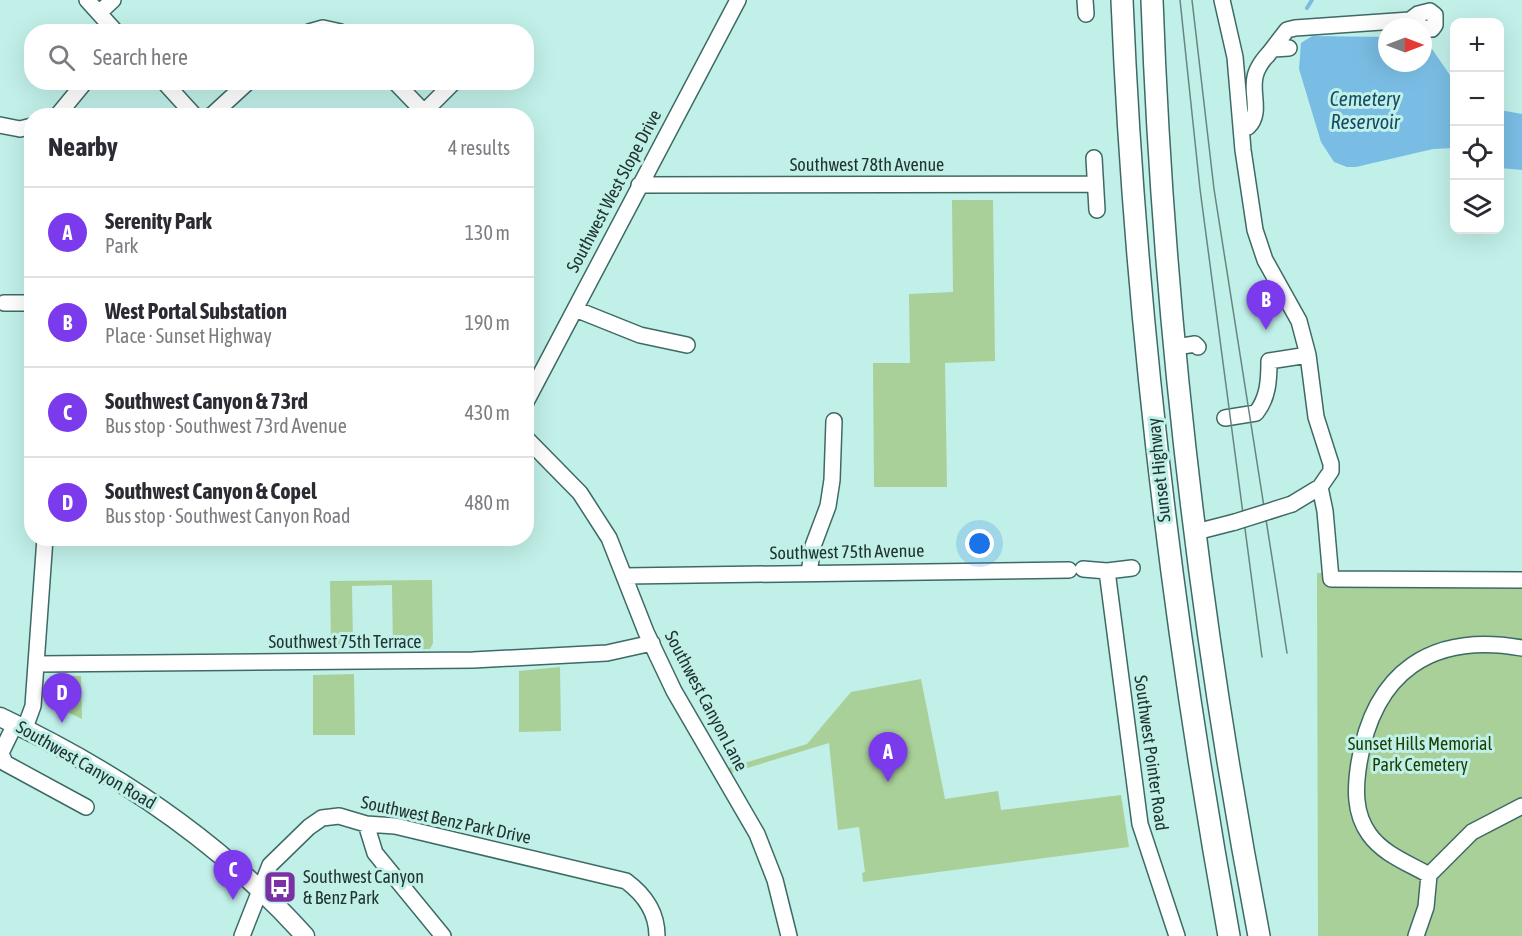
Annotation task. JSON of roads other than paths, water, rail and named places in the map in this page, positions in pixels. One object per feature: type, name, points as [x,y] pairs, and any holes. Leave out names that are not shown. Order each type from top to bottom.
[{"type":"highway","name":"Sunset Highway","points":[[1122,0],[1142,300],[1165,531],[1203,790],[1229,936]]},
{"type":"highway","name":"Sunset Highway","points":[[1152,0],[1162,188],[1196,532],[1220,703],[1259,936]]},
{"type":"main road","name":"Southwest Canyon Road","points":[[13,723],[118,780],[157,805],[213,847],[261,890],[305,936]]},
{"type":"street","points":[[87,0],[109,24]]},
{"type":"street","points":[[99,13],[113,0]]},
{"type":"street","name":"Southwest West Slope Drive","points":[[534,387],[738,0]]},
{"type":"street","points":[[1196,532],[1292,504],[1320,487],[1328,478],[1331,464],[1316,417],[1308,355],[1299,321],[1272,274],[1258,243],[1242,150],[1235,57],[1222,0]]},
{"type":"street","points":[[1242,127],[1248,127],[1255,118],[1255,76],[1282,36],[1295,28],[1378,26]]},
{"type":"street","points":[[1267,56],[1281,47],[1289,48]]},
{"type":"street","points":[[64,108],[78,90]]},
{"type":"street","points":[[171,90],[188,108]]},
{"type":"street","points":[[220,108],[240,90]]},
{"type":"street","points":[[403,90],[420,108]]},
{"type":"street","points":[[428,108],[446,90]]},
{"type":"street","points":[[0,125],[24,128]]},
{"type":"street","points":[[1094,158],[1097,210]]},
{"type":"street","name":"Southwest 78th Avenue","points":[[639,185],[1095,184]]},
{"type":"street","points":[[4,303],[24,303]]},
{"type":"street","points":[[575,309],[640,335],[687,345]]},
{"type":"street","points":[[1176,346],[1196,344],[1198,347]]},
{"type":"street","points":[[1225,418],[1256,413],[1264,404],[1269,381],[1269,362],[1308,355]]},
{"type":"street","points":[[809,573],[813,546],[828,506],[832,480],[834,421]]},
{"type":"street","name":"Southwest Canyon Lane","points":[[534,446],[572,484],[594,512],[617,552],[652,643],[674,691],[757,834],[775,880],[789,936]]},
{"type":"street","points":[[1320,487],[1325,511],[1331,579],[1522,580]]},
{"type":"street","points":[[44,546],[33,706],[13,723],[1,753],[5,763],[86,807]]},
{"type":"street","name":"Southwest 75th Avenue","points":[[625,576],[1107,571],[1132,568]]},
{"type":"street","name":"Southwest Pointer Road","points":[[1107,571],[1140,824],[1177,936]]},
{"type":"street","name":"Southwest 75th Terrace","points":[[37,664],[473,660],[607,653],[652,643]]},
{"type":"street","points":[[1429,874],[1383,850],[1369,834],[1361,819],[1356,802],[1357,781],[1370,722],[1383,694],[1396,676],[1429,654],[1471,644],[1522,648]]},
{"type":"street","points":[[1416,936],[1426,907],[1429,874],[1472,832],[1522,806]]},
{"type":"street","name":"Southwest Benz Park Drive","points":[[242,936],[270,865],[322,818],[339,816],[366,824],[395,826],[626,881],[640,891],[650,905],[657,924],[657,936]]},
{"type":"street","points":[[366,824],[375,853],[443,936]]},
{"type":"water","name":"Cemetery Reservoir","points":[[1312,36],[1378,37],[1378,72],[1432,72],[1432,49],[1450,75],[1450,148],[1433,149],[1356,167],[1347,167],[1334,162],[1321,142],[1299,69],[1301,43]]},
{"type":"water","points":[[1504,111],[1522,114],[1522,170],[1504,168]]},
{"type":"waterway","points":[[1307,8],[1312,0]]},
{"type":"tram line","points":[[1180,0],[1200,189],[1262,657]]},
{"type":"tram line","points":[[1192,0],[1214,189],[1287,653]]},
{"type":"place","name":"West Portal Substation","points":[[1266,330]]},
{"type":"place","name":"Southwest Canyon & Copel","points":[[62,723]]},
{"type":"place","name":"Serenity Park","points":[[888,782]]},
{"type":"place","name":"Southwest Canyon & Benz Park","points":[[280,887]]},
{"type":"place","name":"Southwest Canyon & 73rd","points":[[233,900]]},
{"type":"park label","name":"Sunset Hills Memorial Park Cemetery","points":[[1420,754]]}]
